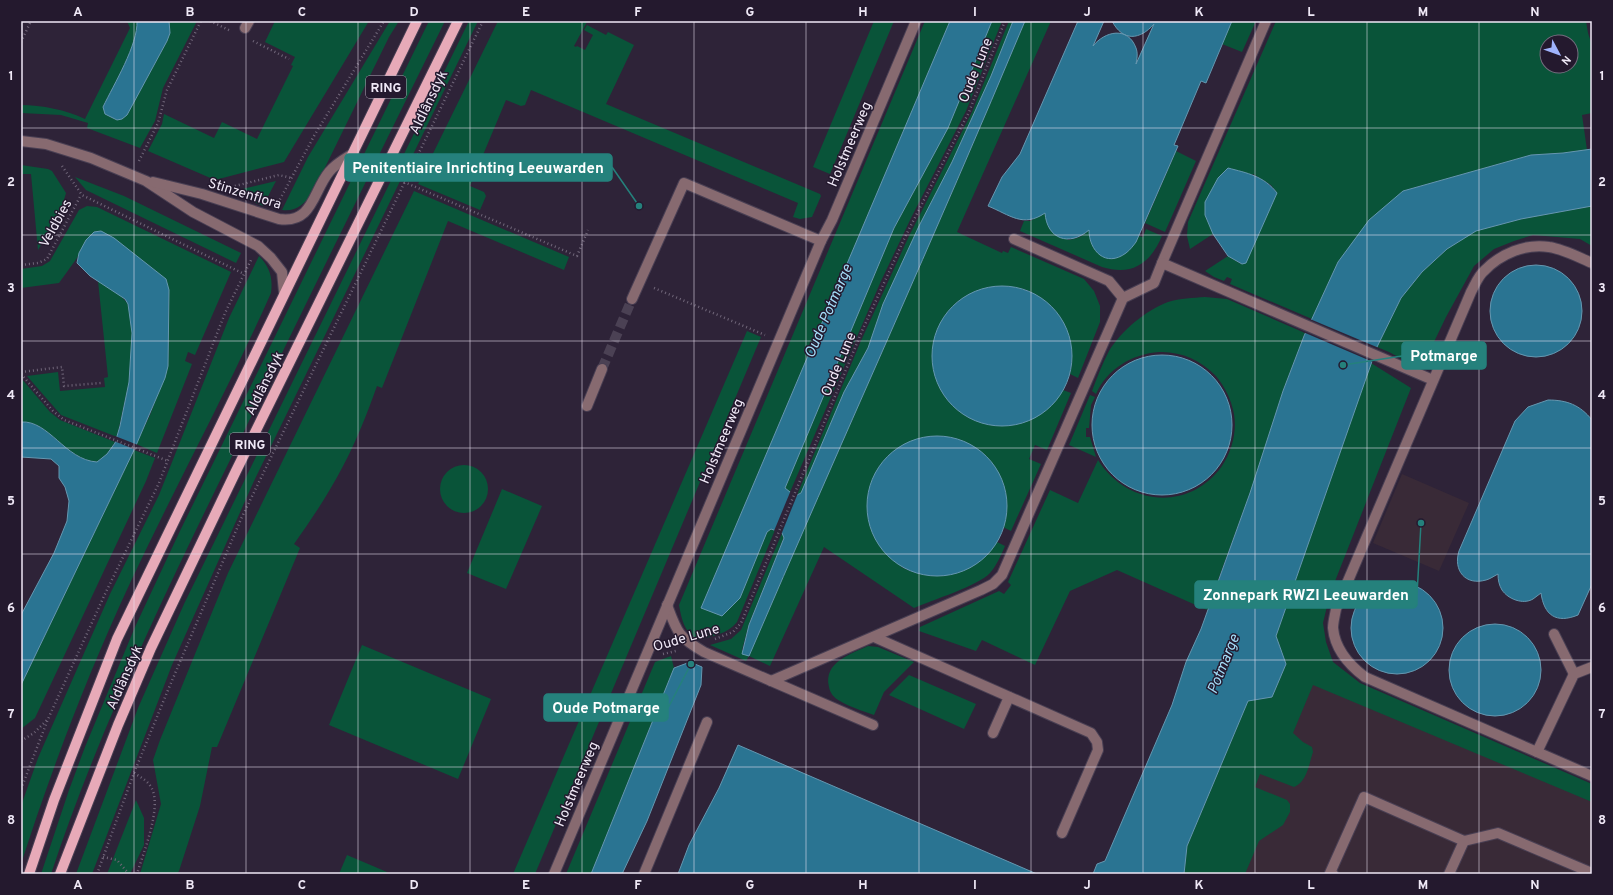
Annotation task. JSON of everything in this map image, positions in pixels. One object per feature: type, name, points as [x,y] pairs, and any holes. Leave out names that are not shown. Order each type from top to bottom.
[{"type":"main road","name":"Aldlânsdyk","points":[[29,874],[54,800],[117,639],[284,292],[417,21]]},
{"type":"main road","name":"Aldlânsdyk","points":[[60,874],[118,725],[151,648],[458,21]]},
{"type":"street","name":"Holstmeerweg","points":[[554,874],[821,241],[832,220],[916,21]]},
{"type":"street","points":[[771,681],[981,590],[993,584],[1002,575],[1123,298],[1154,283],[1266,21]]},
{"type":"street","name":"Stinzenflora","points":[[21,142],[46,144],[91,158],[146,181],[193,212],[258,246],[271,258],[282,272],[284,292]]},
{"type":"street","name":"Stinzenflora","points":[[146,181],[202,194],[279,219],[293,219],[309,208],[329,171],[354,152]]},
{"type":"street","points":[[632,299],[684,183],[821,241]]},
{"type":"street","points":[[1014,239],[1109,281],[1123,298]]},
{"type":"street","points":[[1592,263],[1569,253],[1549,247],[1528,247],[1505,255],[1483,271],[1471,292],[1336,609],[1333,628],[1338,648],[1352,667],[1365,677],[1592,776]]},
{"type":"street","points":[[1162,263],[1433,380]]},
{"type":"street","points":[[587,406],[602,369]]},
{"type":"street","points":[[667,605],[681,637],[704,652],[873,725]]},
{"type":"street","points":[[1554,634],[1574,674]]},
{"type":"street","points":[[874,637],[1091,734],[1097,742],[1098,750],[1062,833]]},
{"type":"street","points":[[1537,752],[1574,674],[1592,667]]},
{"type":"street","points":[[993,733],[1009,697]]},
{"type":"street","points":[[644,874],[707,722]]},
{"type":"street","points":[[1333,874],[1330,873],[1364,797],[1464,841],[1498,832],[1592,873]]},
{"type":"street","points":[[1449,874],[1464,841]]},
{"type":"path","points":[[21,42],[32,21]]},
{"type":"path","points":[[132,174],[158,123],[167,90],[201,21]]},
{"type":"path","points":[[202,194],[279,175],[291,178],[314,136],[384,21]]},
{"type":"path","name":"Aldlânsdyk","points":[[97,874],[134,773],[241,519],[483,21]]},
{"type":"path","name":"Oude Lune","points":[[645,658],[694,646],[728,635],[738,628],[872,310],[906,235],[969,112],[1005,21]]},
{"type":"path","points":[[248,39],[289,59]]},
{"type":"path","points":[[21,789],[48,720],[105,594],[159,483],[225,313],[244,274],[82,195],[46,144]]},
{"type":"path","points":[[404,182],[577,256],[588,230]]},
{"type":"path","name":"Veldbies","points":[[21,265],[38,262],[47,258],[82,195]]},
{"type":"path","points":[[639,282],[766,335]]},
{"type":"path","points":[[21,373],[62,368],[64,386],[101,382]]},
{"type":"path","points":[[21,373],[59,417],[168,461]]},
{"type":"path","points":[[21,741],[34,733],[48,720]]},
{"type":"path","points":[[134,773],[146,781],[152,788],[154,798],[153,824],[137,874]]},
{"type":"path","points":[[103,857],[117,860],[129,874]]},
{"type":"shaded area","points":[[1402,474],[1469,503],[1439,571],[1373,543]]},
{"type":"shaded area","points":[[1284,670],[1592,797],[1592,874],[1184,874]]},
{"type":"green space","points":[[127,21],[137,21],[134,41],[130,53],[103,107],[105,114],[117,120],[127,115],[167,41],[170,33],[169,21],[197,21],[163,88],[155,121],[140,148],[87,128],[88,123],[61,115],[21,113],[21,105],[37,106],[62,111],[85,119],[130,28]]},
{"type":"green space","points":[[275,21],[369,21],[284,162],[215,180],[148,151],[162,124],[164,114],[214,138],[222,122],[257,139],[293,66],[291,65],[295,57],[265,42]]},
{"type":"green space","points":[[390,21],[399,21],[389,37],[312,194],[306,201],[296,208],[291,210],[282,210],[308,157]]},
{"type":"green space","points":[[429,21],[445,21],[208,505],[159,609],[90,766],[51,874],[41,874],[85,747],[135,627],[179,533]]},
{"type":"green space","points":[[469,21],[478,21],[254,481],[172,665],[92,874],[76,874],[138,708],[184,604]]},
{"type":"green space","points":[[498,21],[585,21],[587,22],[574,46],[576,47],[577,46],[585,50],[593,35],[584,30],[587,25],[606,35],[608,32],[634,45],[606,104],[820,194],[821,196],[812,217],[800,219],[793,217],[798,203],[531,90],[525,105],[521,106],[506,100],[470,186],[484,192],[486,196],[480,210],[418,184]]},
{"type":"green space","points":[[874,21],[894,21],[830,174],[813,167]]},
{"type":"green space","points":[[925,21],[950,21],[701,608],[740,598],[767,532],[771,529],[775,530],[737,622],[724,632],[698,640],[693,637],[684,625],[679,605]]},
{"type":"green space","points":[[992,21],[1002,21],[966,111],[912,216],[881,281],[790,492],[785,488],[894,228],[948,128]]},
{"type":"green space","points":[[1009,21],[1013,21],[991,76],[952,162],[919,226],[883,304],[868,348],[844,392],[801,493],[797,495],[860,343],[909,236],[972,112]]},
{"type":"green space","points":[[1025,21],[1051,21],[957,232],[1002,253],[1003,251],[1008,253],[1011,247],[1084,279],[1094,291],[1100,306],[1100,322],[1078,378],[1070,374],[1072,353],[1067,332],[1063,323],[1049,306],[1030,292],[1018,289],[968,296],[952,307],[945,315],[972,418],[999,425],[1024,422],[1045,410],[1063,390],[1071,393],[1047,450],[1035,445],[1029,459],[1041,464],[1011,531],[1003,527],[1006,514],[901,567],[929,575],[941,576],[954,574],[977,562],[997,542],[1005,546],[999,560],[990,573],[976,583],[914,608],[824,547],[770,666],[749,656],[746,661],[710,645],[731,639],[741,630],[782,533],[784,537],[749,624],[742,650],[749,655]]},
{"type":"green space","points":[[1232,21],[1256,21],[1242,52],[1222,44]]},
{"type":"green space","points":[[1276,21],[1586,21],[1592,45],[1592,113],[1582,115],[1587,150],[1531,155],[1403,191],[1338,262],[1312,319],[1230,284],[1232,279],[1227,277],[1224,281],[1205,271],[1228,256],[1241,264],[1277,193],[1271,185],[1253,174],[1205,215],[1213,234],[1190,249],[1187,236],[1188,222]]},
{"type":"green space","points":[[1176,151],[1196,161],[1165,232],[1145,223]]},
{"type":"green space","points":[[21,165],[48,169],[52,171],[66,193],[61,210],[38,250],[31,174],[21,174]]},
{"type":"green space","points":[[75,177],[124,196],[241,253],[236,263],[86,190]]},
{"type":"green space","points":[[276,181],[263,206],[234,193],[238,190]]},
{"type":"green space","points":[[414,191],[569,257],[564,270],[448,221],[382,388],[377,386],[361,428],[342,468],[319,507],[294,544],[300,548],[217,747],[212,747],[200,806],[179,871],[177,874],[140,874],[161,804],[153,760],[160,740],[228,573]]},
{"type":"green space","points":[[87,206],[97,207],[231,272],[195,355],[188,352],[185,361],[192,364],[157,453],[136,444],[150,415],[168,366],[169,290],[125,247],[107,234],[86,240],[77,258],[59,283],[21,288],[21,269],[42,266],[50,261],[79,210]]},
{"type":"green space","points":[[1592,206],[1592,246],[1580,239],[1533,235],[1494,249],[1474,266],[1446,317],[1421,369],[1377,347],[1401,298],[1422,272],[1447,249],[1476,231],[1521,219]]},
{"type":"green space","points":[[1045,213],[1068,240],[1080,237],[1089,230],[1136,242],[1139,236],[1143,237],[1146,229],[1162,236],[1152,254],[1139,265],[1131,269],[1122,270],[1102,267],[1020,231],[1024,221],[1030,221]]},
{"type":"green space","points":[[259,256],[266,264],[270,273],[272,282],[271,293],[115,616],[85,686],[45,792],[21,864],[21,806],[38,758],[110,594],[159,495],[229,318]]},
{"type":"green space","points":[[98,281],[120,295],[128,304],[132,333],[129,382],[117,437],[61,415],[27,376],[58,372],[60,391],[105,387],[104,378],[108,377]]},
{"type":"green space","points":[[1205,297],[1227,299],[1305,333],[1283,391],[1250,493],[1207,610],[1117,570],[1070,591],[1035,665],[982,640],[976,651],[919,631],[920,627],[999,591],[1004,594],[1011,585],[1008,582],[1050,490],[1078,503],[1098,460],[1110,475],[1125,487],[1141,494],[1158,498],[1176,496],[1193,491],[1208,481],[1222,466],[1229,454],[1233,441],[1235,428],[1234,414],[1225,389],[1216,376],[1204,365],[1175,353],[1149,353],[1122,364],[1107,377],[1096,394],[1092,391],[1109,351],[1120,336],[1135,322],[1151,310],[1168,302]]},
{"type":"green space","points":[[747,331],[761,337],[535,874],[513,874]]},
{"type":"green space","points":[[1371,363],[1411,388],[1330,594],[1323,623],[1326,642],[1333,662],[1360,683],[1592,784],[1592,802],[1313,685],[1293,733],[1303,742],[1312,747],[1313,752],[1305,777],[1298,785],[1294,787],[1260,774],[1255,787],[1287,800],[1290,804],[1290,812],[1283,825],[1259,841],[1245,874],[1184,874],[1187,846],[1248,701],[1272,697],[1286,664],[1276,636]]},
{"type":"green space","points":[[21,378],[50,412],[60,420],[115,442],[107,454],[97,462],[86,460],[66,448],[40,427],[31,423],[21,422]]},
{"type":"green space","points":[[1090,395],[1095,397],[1091,405],[1089,428],[1086,428],[1086,437],[1090,437],[1096,457],[1069,445]]},
{"type":"green space","points":[[134,450],[155,458],[146,481],[35,718],[21,729],[21,685]]},
{"type":"green space","points":[[464,465],[473,467],[481,472],[486,480],[488,489],[486,498],[481,506],[473,511],[464,513],[455,511],[447,506],[442,498],[440,489],[442,480],[447,472],[455,467]]},
{"type":"green space","points":[[502,489],[542,506],[506,589],[467,573]]},
{"type":"green space","points":[[362,645],[491,699],[458,779],[329,725]]},
{"type":"green space","points":[[868,646],[878,647],[914,662],[884,692],[874,715],[852,707],[834,697],[829,687],[828,678],[834,665],[840,660]]},
{"type":"green space","points":[[671,656],[674,668],[591,874],[566,874],[655,662]]},
{"type":"green space","points":[[909,675],[976,704],[964,729],[889,695]]},
{"type":"green space","points":[[136,800],[144,818],[144,845],[130,874],[107,874]]},
{"type":"green space","points":[[347,855],[387,872],[386,874],[339,874]]},
{"type":"water","points":[[137,21],[169,21],[170,33],[127,115],[122,119],[117,120],[105,114],[103,107],[130,53],[134,41]]},
{"type":"water","points":[[950,21],[992,21],[948,128],[894,228],[785,488],[797,495],[801,493],[844,392],[868,348],[883,304],[919,226],[952,162],[991,76],[1013,21],[1025,21],[749,656],[742,654],[749,625],[784,538],[782,533],[771,529],[767,532],[740,598],[722,616],[701,608]]},
{"type":"water","points":[[1078,21],[1104,21],[1093,46],[1098,41],[1110,34],[1116,33],[1128,36],[1137,50],[1136,64],[1154,24],[1143,33],[1137,36],[1132,36],[1121,33],[1112,21],[1232,21],[1206,83],[1201,81],[1174,145],[1178,146],[1136,242],[1126,253],[1112,259],[1100,255],[1095,250],[1092,245],[1089,230],[1074,238],[1060,238],[1050,229],[1045,213],[1030,220],[1023,220],[988,206],[1002,177],[1020,154]]},
{"type":"water","points":[[1592,149],[1592,206],[1521,219],[1476,231],[1447,249],[1422,272],[1401,298],[1377,347],[1276,636],[1286,664],[1272,697],[1248,701],[1187,846],[1184,874],[1093,874],[1097,864],[1105,861],[1172,705],[1186,662],[1201,629],[1250,493],[1283,391],[1304,336],[1338,262],[1369,220],[1403,191],[1531,155]]},
{"type":"water","points":[[1228,168],[1261,179],[1272,187],[1277,193],[1246,263],[1242,264],[1228,256],[1213,234],[1205,215],[1205,202],[1218,178]]},
{"type":"water","points":[[101,231],[114,238],[166,279],[169,290],[168,366],[165,378],[134,450],[21,685],[21,615],[54,553],[67,521],[69,501],[65,487],[59,478],[59,466],[51,459],[21,457],[21,422],[31,423],[40,427],[76,455],[86,460],[97,462],[107,454],[115,443],[129,382],[132,333],[128,304],[125,299],[90,276],[77,263],[79,253],[86,240],[94,232]]},
{"type":"water","points":[[1527,265],[1545,265],[1562,272],[1575,285],[1582,302],[1582,320],[1575,337],[1562,350],[1545,357],[1527,357],[1510,350],[1497,337],[1490,320],[1490,302],[1497,285],[1510,272]]},
{"type":"water","points":[[1002,286],[1022,289],[1029,292],[1041,298],[1056,312],[1069,336],[1072,356],[1069,376],[1066,383],[1060,395],[1046,410],[1022,423],[1002,426],[982,423],[975,420],[963,414],[948,400],[935,376],[932,356],[935,336],[938,329],[944,317],[958,302],[982,289]]},
{"type":"water","points":[[1162,355],[1182,358],[1189,361],[1201,367],[1216,381],[1229,405],[1232,425],[1229,445],[1226,452],[1220,464],[1206,479],[1182,492],[1162,495],[1142,492],[1135,489],[1123,483],[1108,469],[1095,445],[1092,425],[1095,405],[1098,398],[1104,386],[1118,371],[1142,358]]},
{"type":"water","points":[[1548,400],[1573,404],[1592,420],[1592,584],[1578,615],[1570,618],[1557,618],[1552,616],[1545,607],[1541,593],[1529,601],[1516,600],[1508,596],[1502,590],[1498,574],[1486,580],[1472,581],[1462,575],[1458,564],[1459,551],[1515,421],[1528,407]]},
{"type":"water","points":[[937,436],[957,439],[970,444],[991,462],[999,473],[1004,486],[1007,506],[1004,526],[999,539],[981,560],[970,568],[957,573],[937,576],[917,573],[904,568],[883,550],[875,539],[870,526],[867,506],[870,486],[875,473],[893,452],[904,444],[917,439]]},
{"type":"water","points":[[1397,582],[1415,586],[1429,596],[1439,610],[1443,628],[1439,646],[1429,660],[1415,670],[1397,674],[1379,670],[1365,660],[1355,646],[1351,628],[1355,610],[1365,596],[1379,586]]},
{"type":"water","points":[[1495,624],[1513,627],[1528,637],[1538,652],[1541,670],[1538,688],[1528,703],[1513,713],[1495,716],[1477,713],[1462,703],[1452,688],[1449,670],[1452,652],[1462,637],[1477,627]]},
{"type":"water","points":[[690,662],[702,667],[701,685],[647,821],[622,874],[591,874],[674,668]]},
{"type":"water","points":[[738,745],[1037,874],[678,874],[689,845],[719,788]]},
{"type":"pier","points":[[1310,319],[1379,348],[1373,362],[1303,332]]},
{"type":"pier","points":[[115,436],[138,445],[136,450],[114,441]]},
{"type":"pier","points":[[791,490],[798,493],[781,535],[774,531]]},
{"type":"tunnel","points":[[602,369],[632,299]]},
{"type":"place","name":"Penitentiaire Inrichting Leeuwarden","points":[[639,206]]},
{"type":"place","name":"Potmarge","points":[[1343,365]]},
{"type":"place","name":"Zonnepark RWZI Leeuwarden","points":[[1421,523]]},
{"type":"place","name":"Oude Potmarge","points":[[691,664]]}]
